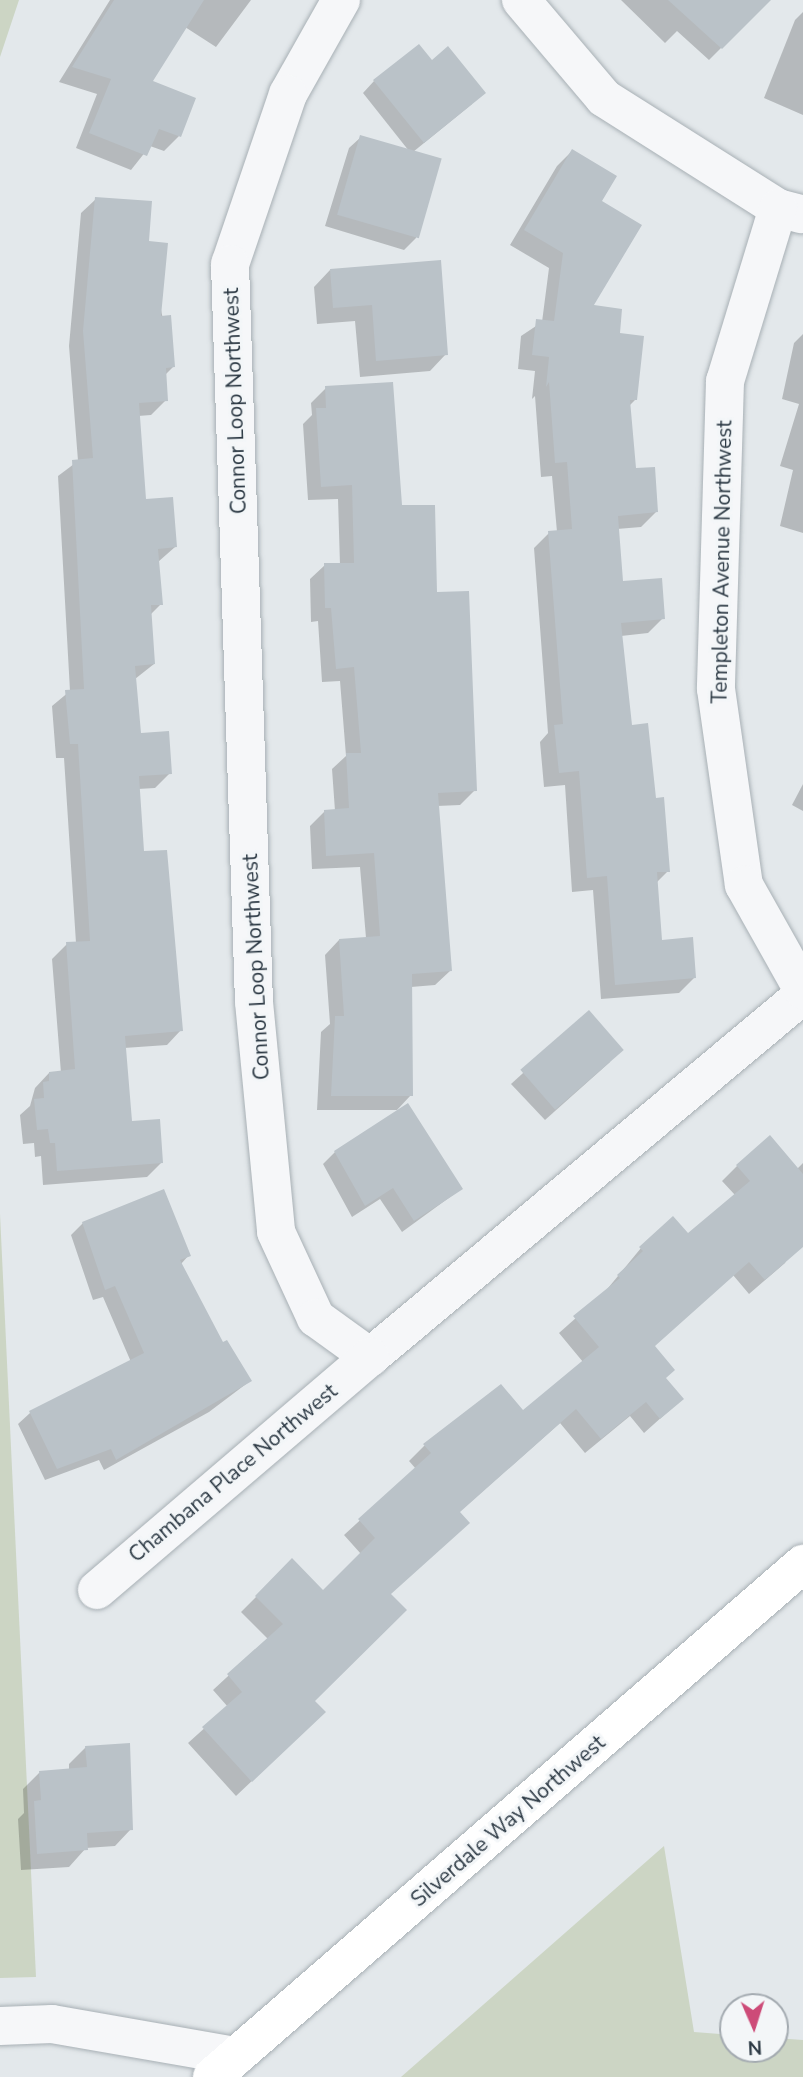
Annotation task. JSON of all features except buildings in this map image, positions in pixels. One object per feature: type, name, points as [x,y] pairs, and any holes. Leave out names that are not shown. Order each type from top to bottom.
[{"type":"main road","name":"Silverdale Way Northwest","points":[[224,2066],[803,1564]]},
{"type":"street","name":"Connor Loop Northwest","points":[[341,0],[288,94],[230,264],[254,1002],[276,1232],[316,1318],[370,1357]]},
{"type":"street","points":[[521,0],[604,98],[791,211]]},
{"type":"street","name":"Templeton Avenue Northwest","points":[[791,211],[725,381],[716,689],[744,885],[803,993]]},
{"type":"street","points":[[370,1357],[803,993]]},
{"type":"street","name":"Chambana Place Northwest","points":[[97,1590],[370,1357]]},
{"type":"street","points":[[0,2026],[52,2024],[224,2066]]},
{"type":"green space","points":[[0,0],[19,0],[0,57]]},
{"type":"green space","points":[[0,1214],[36,1977],[0,1978]]},
{"type":"green space","points":[[664,1846],[694,2032],[719,2034],[719,2063],[789,2063],[789,2039],[803,2040],[803,2077],[401,2077]]}]
